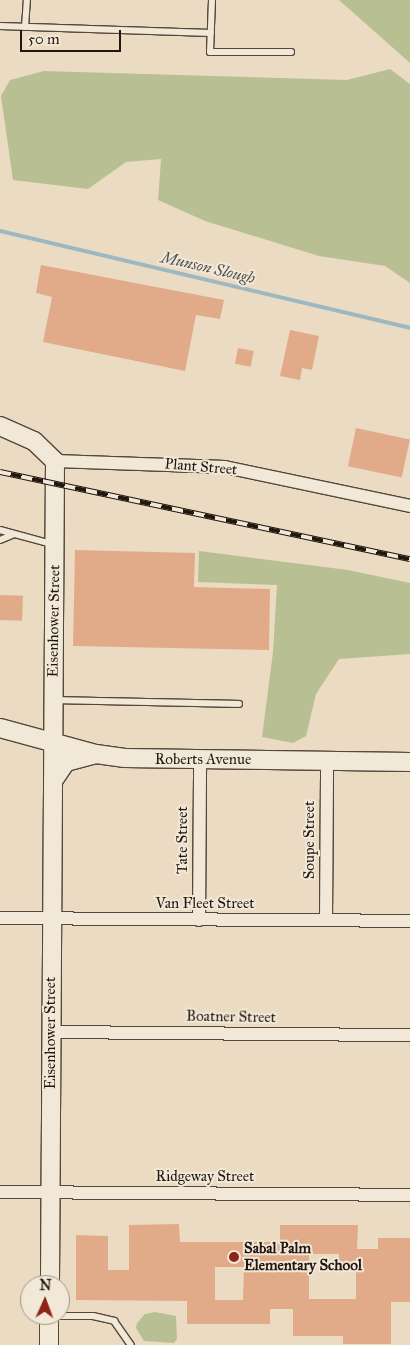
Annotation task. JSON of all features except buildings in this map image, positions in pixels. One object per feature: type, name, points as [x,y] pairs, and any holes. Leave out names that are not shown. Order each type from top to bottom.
[{"type":"street","points":[[0,426],[34,441],[55,461]]},
{"type":"street","name":"Plant Street","points":[[55,461],[224,467],[410,506]]},
{"type":"street","name":"Eisenhower Street","points":[[50,1275],[55,461]]},
{"type":"street","name":"Roberts Avenue","points":[[0,728],[53,740],[96,754],[125,758],[410,762]]},
{"type":"street","points":[[53,782],[66,762],[96,754]]},
{"type":"street","name":"Tate Street","points":[[199,920],[200,760]]},
{"type":"street","name":"Soupe Street","points":[[326,920],[327,761]]},
{"type":"street","name":"Van Fleet Street","points":[[0,918],[410,921]]},
{"type":"street","name":"Boatner Street","points":[[51,1032],[410,1035]]},
{"type":"street","name":"Ridgeway Street","points":[[0,1192],[410,1195]]},
{"type":"street","points":[[49,1325],[49,1345]]},
{"type":"lane","points":[[26,27],[27,0]]},
{"type":"lane","points":[[212,0],[210,52],[291,52]]},
{"type":"lane","points":[[0,26],[211,33]]},
{"type":"lane","points":[[0,530],[55,545]]},
{"type":"lane","points":[[0,540],[14,534]]},
{"type":"lane","points":[[53,700],[239,704]]},
{"type":"lane","points":[[70,1316],[93,1316],[114,1321],[132,1345]]},
{"type":"green space","points":[[339,0],[410,0],[410,63]]},
{"type":"green space","points":[[390,69],[410,84],[410,283],[385,266],[319,256],[205,221],[158,200],[161,159],[126,162],[88,189],[13,180],[1,96],[10,80],[44,71],[347,80]]},
{"type":"green space","points":[[199,551],[348,570],[410,583],[410,654],[339,659],[316,694],[306,736],[293,743],[262,737],[273,652],[277,585],[198,582]]},
{"type":"green space","points":[[155,1312],[176,1316],[177,1339],[174,1343],[144,1341],[136,1328],[137,1323],[145,1314]]},
{"type":"waterway","name":"Munson Slough","points":[[0,231],[410,328]]},
{"type":"railway","points":[[0,472],[410,559]]},
{"type":"place","name":"Sabal Palm Elementary School","points":[[234,1257]]}]
